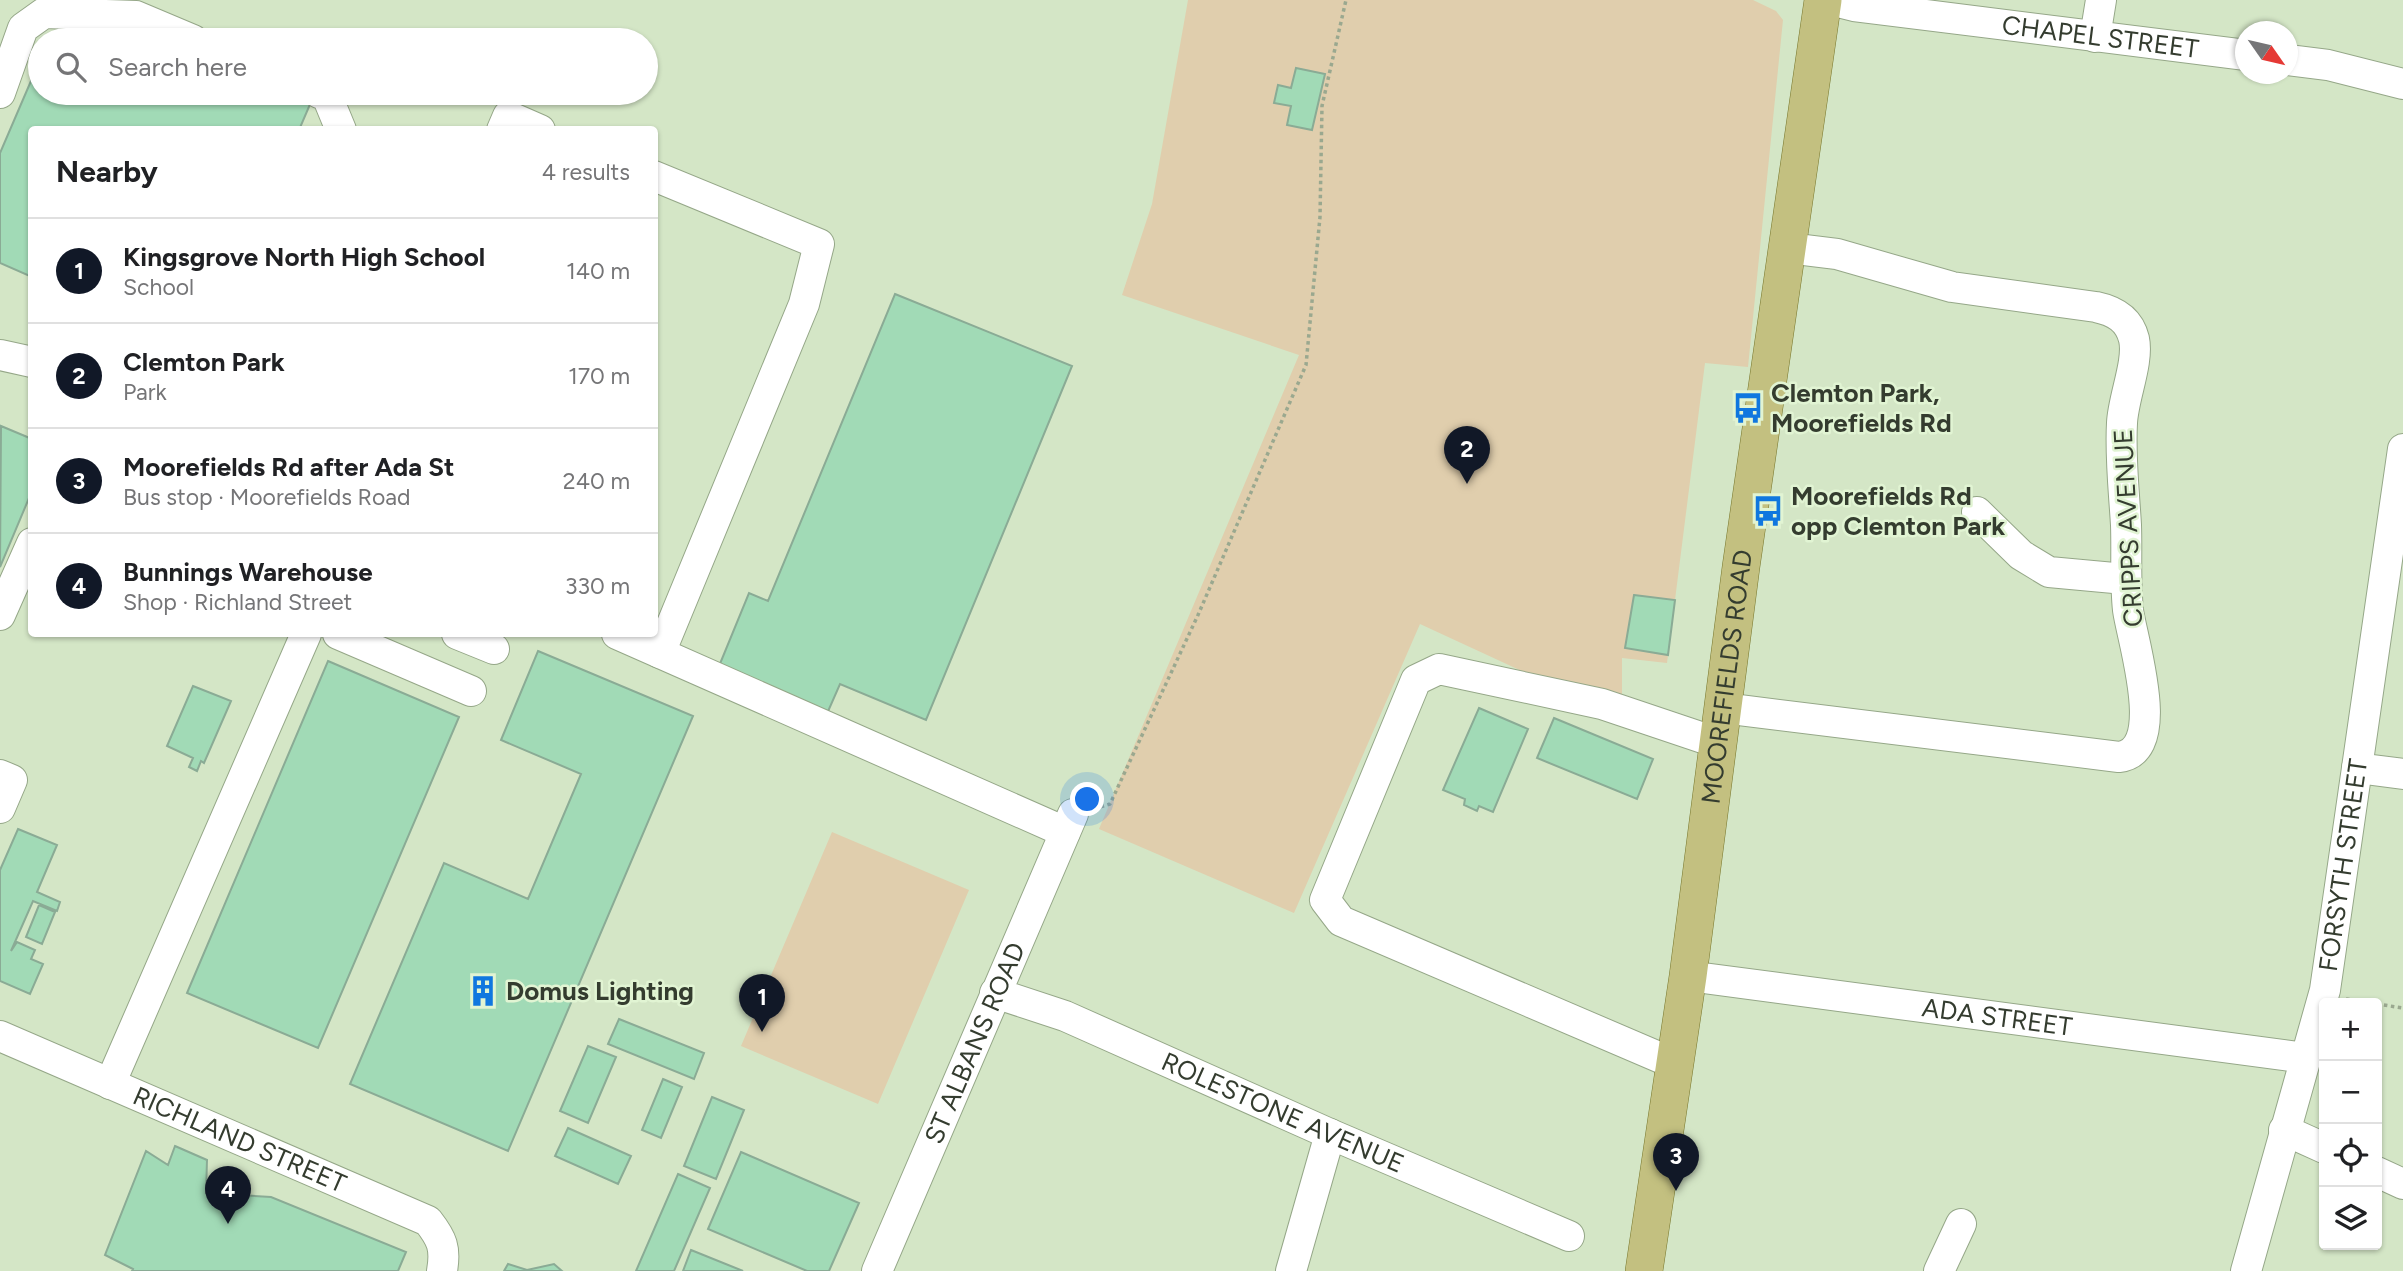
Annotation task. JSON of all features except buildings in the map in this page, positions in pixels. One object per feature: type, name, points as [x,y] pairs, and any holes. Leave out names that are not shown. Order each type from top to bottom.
[{"type":"main road","name":"MOOREFIELDS ROAD","points":[[1644,1271],[1688,976],[1741,567],[1823,0]]},
{"type":"street","name":"CHAPEL STREET","points":[[1830,0],[1854,6],[2235,54]]},
{"type":"street","points":[[2095,37],[2101,0]]},
{"type":"street","points":[[0,93],[23,28],[44,13],[136,16],[164,28]]},
{"type":"street","points":[[2298,61],[2398,69]]},
{"type":"street","points":[[331,105],[339,126]]},
{"type":"street","points":[[504,126],[508,116],[531,126]]},
{"type":"street","points":[[658,178],[819,244],[804,304],[660,653]]},
{"type":"street","name":"CRIPPS AVENUE","points":[[1675,1063],[1341,921],[1325,900],[1416,680],[1439,669],[1721,726],[2125,756],[2139,743],[2143,733],[2145,713],[2125,579],[2122,424],[2135,349],[2129,327],[2122,317],[2096,307],[1942,285],[1837,254],[1788,248]]},
{"type":"street","points":[[0,355],[28,361]]},
{"type":"street","name":"FORSYTH STREET","points":[[2246,1271],[2325,990],[2400,494],[2403,450]]},
{"type":"street","points":[[1977,512],[2021,555],[2049,572],[2125,579]]},
{"type":"street","points":[[0,615],[28,551]]},
{"type":"street","points":[[110,1084],[305,637]]},
{"type":"street","points":[[345,637],[471,691]]},
{"type":"street","points":[[464,637],[494,649]]},
{"type":"street","points":[[624,637],[1069,823]]},
{"type":"street","points":[[2357,768],[2403,774]]},
{"type":"street","points":[[0,775],[12,780],[0,808]]},
{"type":"street","name":"ST ALBANS ROAD","points":[[877,1271],[1069,823]]},
{"type":"street","name":"ADA STREET","points":[[1688,976],[2306,1058]]},
{"type":"street","name":"ROLESTONE AVENUE","points":[[995,993],[1065,1016],[1330,1135],[1569,1236]]},
{"type":"street","name":"RICHLAND STREET","points":[[0,1036],[428,1221],[438,1235],[445,1254],[442,1271]]},
{"type":"street","points":[[2284,1130],[2319,1146]]},
{"type":"street","points":[[1291,1271],[1330,1135]]},
{"type":"street","points":[[2382,1174],[2403,1184]]},
{"type":"street","points":[[1939,1271],[1961,1224]]},
{"type":"path","points":[[1069,823],[1111,804],[1198,615],[1306,365],[1320,217],[1322,106],[1346,0]]},
{"type":"path","points":[[2382,1005],[2403,1008]]},
{"type":"shaded area","points":[[1188,0],[1753,0],[1776,11],[1783,20],[1748,367],[1705,363],[1667,663],[1622,658],[1622,699],[1543,681],[1420,624],[1294,913],[1099,829],[1299,355],[1122,295],[1152,204]]},
{"type":"shaded area","points":[[832,832],[969,890],[878,1104],[741,1046]]},
{"type":"place","name":"Clemton Park, Moorefields Rd","points":[[1748,408]]},
{"type":"place","name":"Clemton Park","points":[[1467,484]]},
{"type":"place","name":"Moorefields Rd opp Clemton Park","points":[[1768,511]]},
{"type":"place","name":"Domus Lighting","points":[[483,991]]},
{"type":"place","name":"Kingsgrove North High School","points":[[762,1032]]},
{"type":"place","name":"Moorefields Rd after Ada St","points":[[1676,1191]]},
{"type":"place","name":"Bunnings Warehouse","points":[[228,1224]]}]
